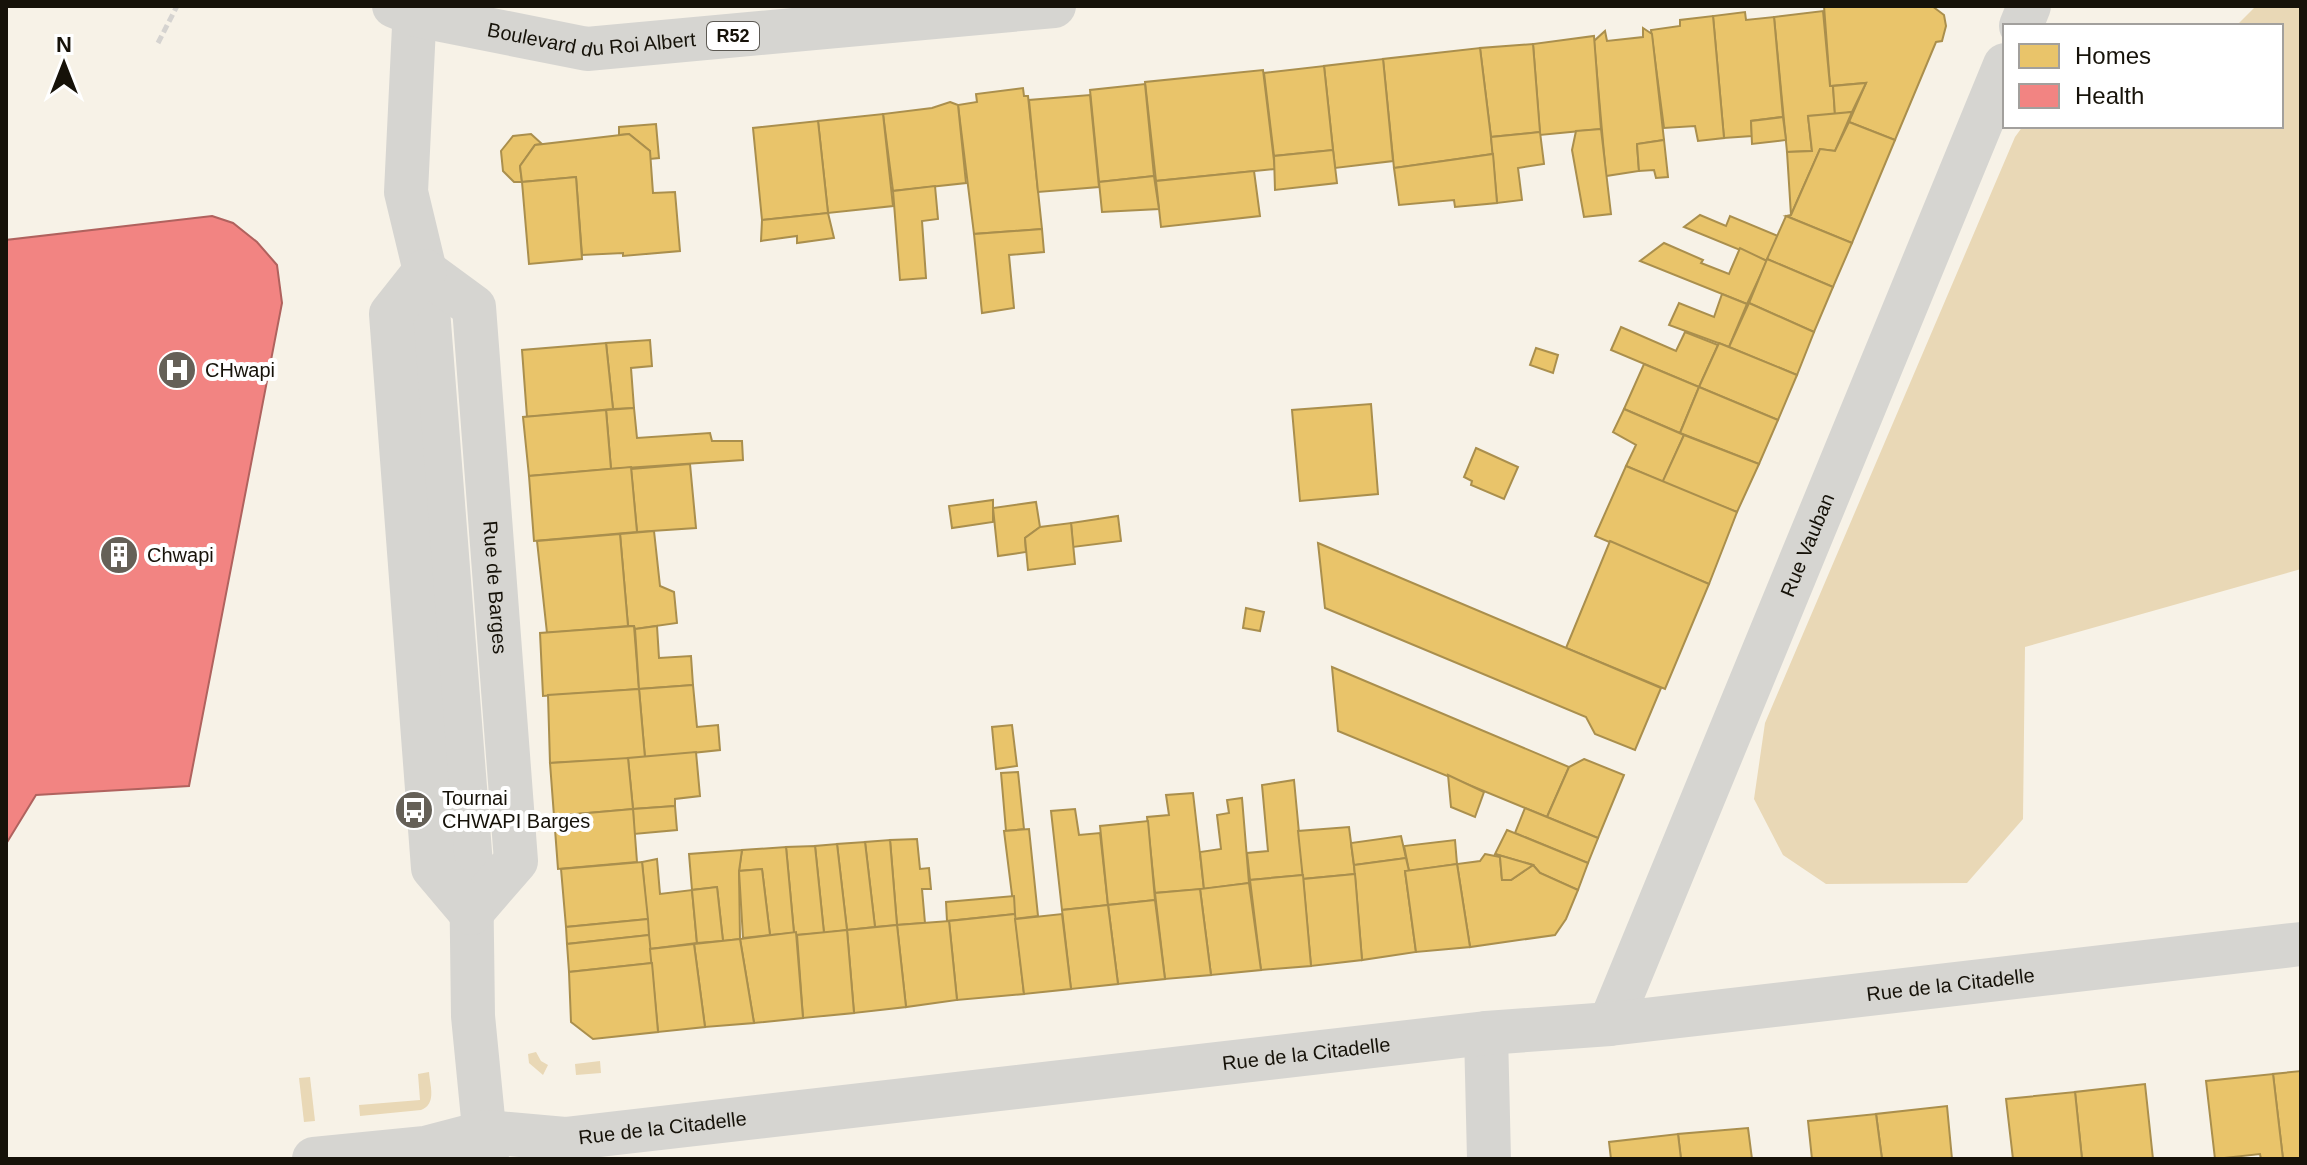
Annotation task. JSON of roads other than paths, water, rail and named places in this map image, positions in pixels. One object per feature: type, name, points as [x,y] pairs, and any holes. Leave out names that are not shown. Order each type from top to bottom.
[{"type":"street","name":"Boulevard du Roi Albert","points":[[408,9],[587,49],[1054,6]]},
{"type":"street","points":[[408,9],[406,192],[425,271],[391,314],[433,868],[471,913],[473,1016],[486,1146]]},
{"type":"street","name":"Rue Vauban","points":[[1610,1024],[2003,70]]},
{"type":"street","name":"Rue de Barges","points":[[425,271],[474,307],[516,861],[471,913]]},
{"type":"street","name":"Rue de la Citadelle","points":[[314,1159],[383,1156],[425,1148],[565,1139],[1486,1033],[1610,1024],[2301,944]]},
{"type":"street","points":[[1486,1033],[1489,1159]]},
{"type":"place","name":"CHwapi","points":[[177,370]]},
{"type":"place","name":"Chwapi","points":[[119,555]]},
{"type":"place","name":"Tournai CHWAPI Barges","points":[[414,810]]}]
